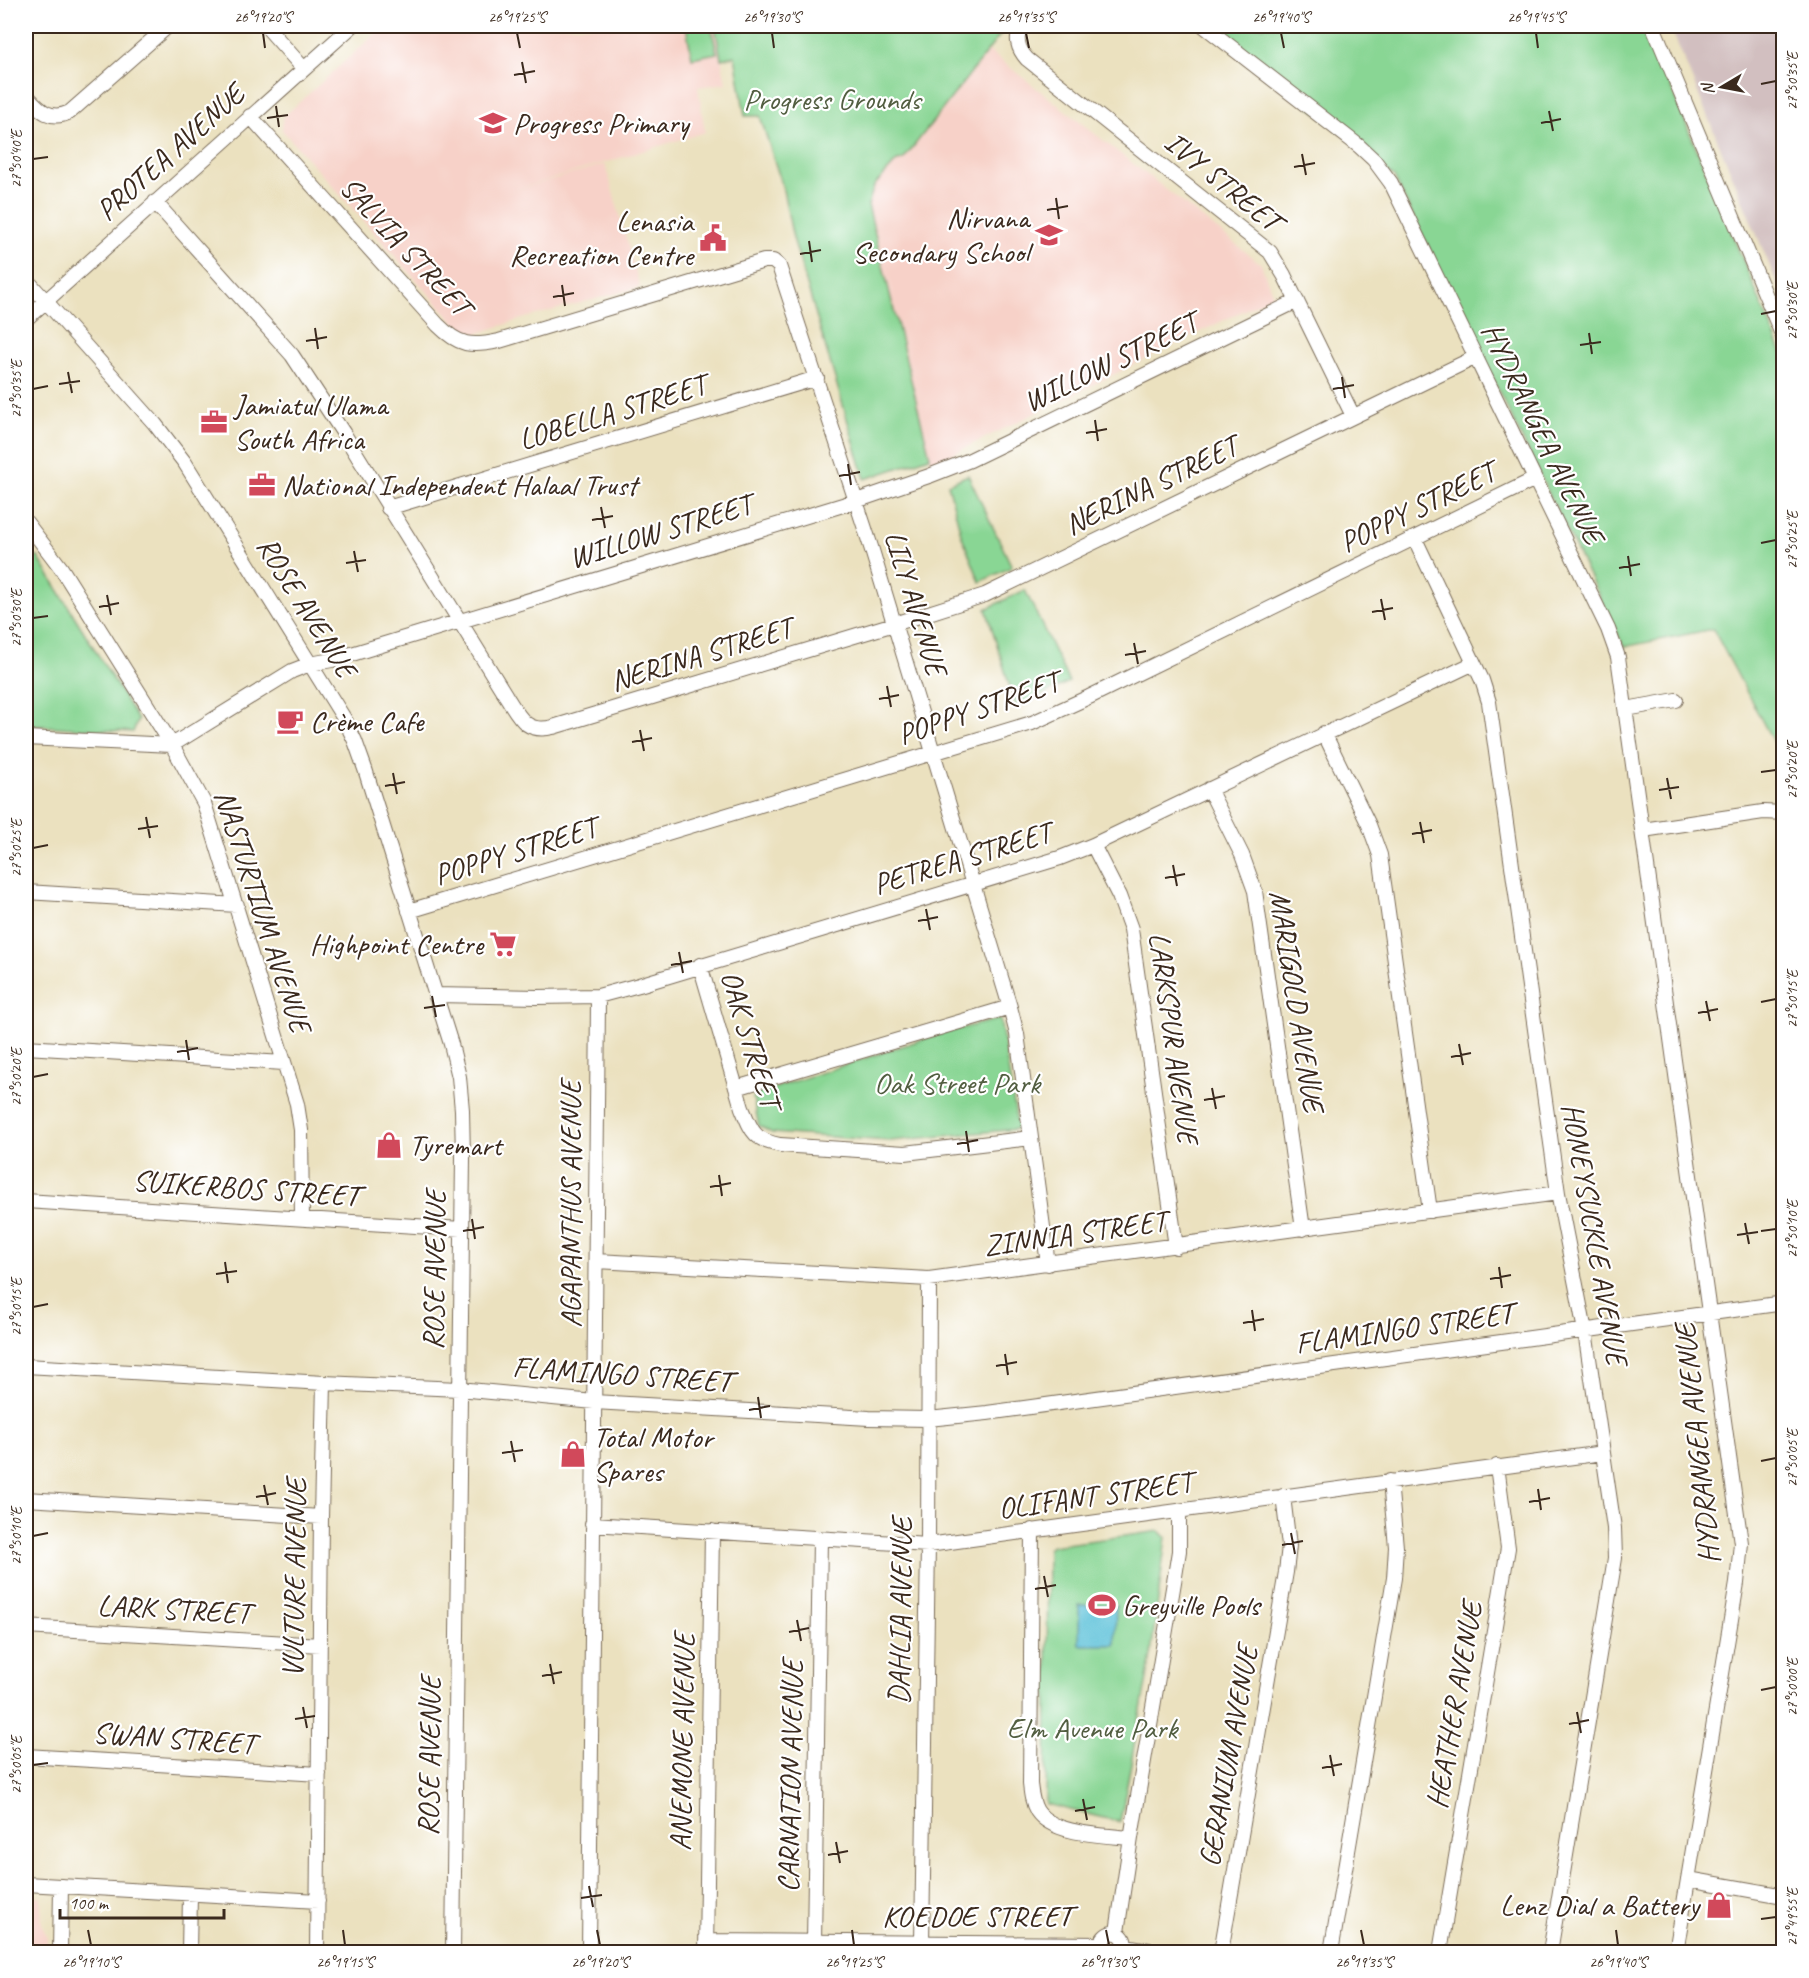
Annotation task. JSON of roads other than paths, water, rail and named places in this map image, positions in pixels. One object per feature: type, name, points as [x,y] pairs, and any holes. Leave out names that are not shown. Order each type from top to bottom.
[{"type":"street","points":[[26,95],[44,114],[57,116],[70,112],[168,26]]},
{"type":"street","points":[[266,26],[304,69]]},
{"type":"street","name":"PROTEA AVENUE","points":[[26,319],[352,26]]},
{"type":"street","name":"IVY STREET","points":[[1020,26],[1018,47],[1027,59],[1262,244],[1277,262],[1353,416]]},
{"type":"street","name":"HYDRANGEA AVENUE","points":[[1204,26],[1359,146],[1384,172],[1614,644],[1626,709],[1742,1551],[1676,1953]]},
{"type":"street","points":[[1653,26],[1784,339]]},
{"type":"street","name":"SALVIA STREET","points":[[250,116],[438,325],[464,344],[499,341],[764,261],[777,263],[784,278]]},
{"type":"street","name":"NERINA STREET","points":[[155,202],[292,354],[344,434],[458,621],[522,719],[528,726],[539,729],[553,727],[894,624],[997,590],[1476,357]]},
{"type":"street","name":"LILY AVENUE","points":[[784,278],[856,501],[1010,1007],[1017,1034],[1048,1264]]},
{"type":"street","name":"ROSE AVENUE","points":[[26,279],[155,424],[185,463],[345,720],[355,741],[451,1044],[461,1095],[462,1228],[453,1953]]},
{"type":"street","name":"WILLOW STREET","points":[[172,745],[292,671],[310,664],[332,660],[856,501],[970,460],[1297,301]]},
{"type":"street","name":"LOBELLA STREET","points":[[388,508],[817,378]]},
{"type":"street","name":"POPPY STREET","points":[[410,911],[1032,723],[1535,479]]},
{"type":"street","name":"NASTURTIUM AVENUE","points":[[28,530],[61,568],[172,745],[209,814],[294,1090],[299,1114],[302,1219]]},
{"type":"street","name":"HONEYSUCKLE AVENUE","points":[[1415,539],[1486,691],[1557,1193],[1585,1331],[1614,1528],[1615,1558],[1550,1953]]},
{"type":"street","name":"PETREA STREET","points":[[435,995],[598,996],[1060,858],[1093,845],[1474,663]]},
{"type":"street","points":[[1626,709],[1676,700]]},
{"type":"street","points":[[1324,733],[1369,825],[1380,855],[1430,1211]]},
{"type":"street","points":[[26,738],[172,745]]},
{"type":"street","name":"MARIGOLD AVENUE","points":[[1209,789],[1242,855],[1256,891],[1303,1229]]},
{"type":"street","points":[[1643,830],[1763,812],[1784,813]]},
{"type":"street","name":"LARKSPUR AVENUE","points":[[1093,845],[1119,896],[1131,929],[1176,1247]]},
{"type":"street","points":[[26,892],[237,905]]},
{"type":"street","name":"OAK STREET","points":[[700,965],[746,1118],[755,1136],[768,1143],[905,1153],[1031,1138]]},
{"type":"street","name":"AGAPANTHUS AVENUE","points":[[589,1953],[598,996]]},
{"type":"street","points":[[736,1088],[1010,1007]]},
{"type":"street","points":[[26,1047],[284,1063]]},
{"type":"street","name":"ZINNIA STREET","points":[[597,1261],[928,1279],[1176,1247],[1557,1193]]},
{"type":"street","name":"SUIKERBOS STREET","points":[[26,1201],[462,1228]]},
{"type":"street","name":"DAHLIA AVENUE","points":[[922,1943],[928,1545],[928,1279]]},
{"type":"street","name":"FLAMINGO STREET","points":[[26,1366],[459,1389],[594,1402],[869,1418],[928,1419],[1784,1304]]},
{"type":"street","name":"VULTURE AVENUE","points":[[317,1953],[324,1383]]},
{"type":"street","name":"OLIFANT STREET","points":[[592,1524],[928,1545],[1603,1453]]},
{"type":"street","name":"HEATHER AVENUE","points":[[1440,1953],[1508,1548],[1497,1466]]},
{"type":"street","points":[[1331,1953],[1396,1560],[1390,1481]]},
{"type":"street","name":"GERANIUM AVENUE","points":[[1221,1953],[1286,1572],[1289,1546],[1283,1496]]},
{"type":"street","points":[[26,1499],[321,1517]]},
{"type":"street","points":[[1117,1932],[1179,1551],[1179,1511]]},
{"type":"street","points":[[1032,1530],[1030,1784],[1034,1805],[1045,1820],[1056,1827],[1131,1838]]},
{"type":"street","name":"ANEMONE AVENUE","points":[[706,1947],[712,1531]]},
{"type":"street","name":"CARNATION AVENUE","points":[[814,1943],[820,1538]]},
{"type":"street","name":"LARK STREET","points":[[26,1627],[320,1645]]},
{"type":"street","name":"SWAN STREET","points":[[26,1756],[319,1774]]},
{"type":"street","points":[[1688,1880],[1784,1896]]},
{"type":"street","points":[[26,1884],[318,1901]]},
{"type":"street","points":[[60,1953],[61,1886]]},
{"type":"street","points":[[189,1953],[190,1895]]},
{"type":"street","points":[[1104,1948],[1108,1933],[1117,1932],[1124,1938],[1123,1949],[1161,1953]]},
{"type":"street","name":"KOEDOE STREET","points":[[706,1947],[814,1943],[922,1943],[1104,1948]]},
{"type":"water","points":[[1079,1605],[1116,1605],[1115,1645],[1079,1645]]},
{"type":"place","name":"Progress Primary","points":[[493,123]]},
{"type":"place","name":"Nirvana Secondary School","points":[[1049,235]]},
{"type":"place","name":"Lenasia Recreation Centre","points":[[713,238]]},
{"type":"place","name":"Jamiatul Ulama South Africa","points":[[214,422]]},
{"type":"place","name":"National Independent Halaal Trust","points":[[262,485]]},
{"type":"place","name":"Crème Cafe","points":[[290,721]]},
{"type":"place","name":"Highpoint Centre","points":[[503,944]]},
{"type":"place","name":"Tyremart","points":[[389,1145]]},
{"type":"place","name":"Total Motor Spares","points":[[573,1454]]},
{"type":"place","name":"Greyville Pools","points":[[1102,1605]]},
{"type":"place","name":"Lenz Dial a Battery","points":[[1719,1905]]},
{"type":"park label","name":"Progress Grounds","points":[[832,99]]},
{"type":"park label","name":"Oak Street Park","points":[[957,1083]]},
{"type":"park label","name":"Elm Avenue Park","points":[[1092,1728]]}]
